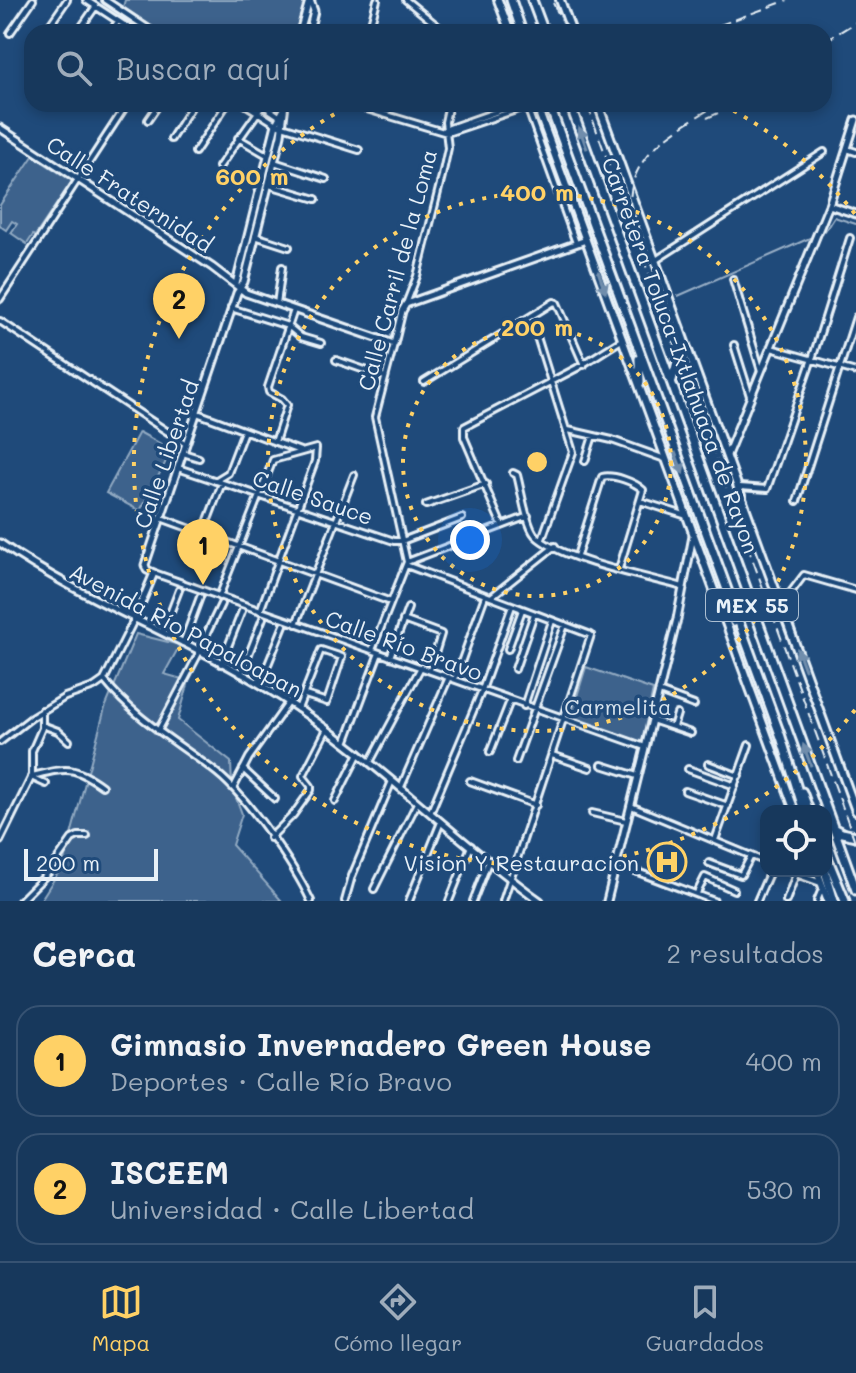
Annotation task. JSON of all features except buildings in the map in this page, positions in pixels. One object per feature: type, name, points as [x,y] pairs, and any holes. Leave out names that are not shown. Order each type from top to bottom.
[{"type":"highway","points":[[511,0],[519,24]]},
{"type":"highway","points":[[532,0],[541,24]]},
{"type":"highway","name":"Carretera Toluca-Ixtlahuaca de Rayon","points":[[552,112],[804,805]]},
{"type":"highway","name":"Carretera Toluca-Ixtlahuaca de Rayon","points":[[573,112],[856,890]]},
{"type":"highway","points":[[672,382],[683,341]]},
{"type":"highway","points":[[639,353],[640,382]]},
{"type":"highway","points":[[717,596],[742,634]]},
{"type":"highway","points":[[833,828],[856,836]]},
{"type":"highway","points":[[832,870],[845,901]]},
{"type":"highway","points":[[826,877],[831,901]]},
{"type":"main road","points":[[302,24],[309,0]]},
{"type":"main road","points":[[309,0],[314,14],[311,24]]},
{"type":"main road","points":[[498,0],[507,24]]},
{"type":"main road","points":[[560,0],[569,24]]},
{"type":"main road","name":"Calle Libertad","points":[[238,289],[269,155],[283,112]]},
{"type":"main road","points":[[538,112],[640,382],[793,805]]},
{"type":"main road","name":"Carretera Toluca-Ixtlahuaca de Rayon","points":[[601,112],[856,811]]},
{"type":"main road","points":[[727,455],[829,205],[856,120]]},
{"type":"main road","name":"Calle Libertad","points":[[134,620],[154,573],[147,570],[145,565],[255,236],[269,185],[281,121]]},
{"type":"main road","name":"Calle Fraternidad","points":[[0,128],[238,289],[394,344]]},
{"type":"main road","points":[[829,205],[856,214]]},
{"type":"main road","points":[[406,304],[587,240]]},
{"type":"main road","name":"Calle Carril de la Loma","points":[[394,344],[406,304]]},
{"type":"main road","points":[[607,901],[659,692],[694,532]]},
{"type":"main road","name":"Avenida Río Papaloapan","points":[[0,543],[68,586],[259,683],[289,702],[359,753],[540,901]]},
{"type":"main road","points":[[819,877],[831,901]]},
{"type":"street","points":[[10,33],[33,0]]},
{"type":"street","points":[[50,24],[67,0]]},
{"type":"street","points":[[86,0],[123,24]]},
{"type":"street","points":[[105,0],[141,24]]},
{"type":"street","points":[[371,24],[377,0]]},
{"type":"street","points":[[406,0],[434,24]]},
{"type":"street","points":[[84,24],[96,6]]},
{"type":"street","points":[[0,299],[122,112]]},
{"type":"street","points":[[148,120],[154,112]]},
{"type":"street","points":[[171,139],[188,112]]},
{"type":"street","points":[[195,152],[222,112]]},
{"type":"street","points":[[219,167],[255,112]]},
{"type":"street","points":[[258,112],[359,150]]},
{"type":"street","points":[[270,112],[281,121]]},
{"type":"street","points":[[383,112],[438,132],[505,112]]},
{"type":"street","name":"Calle Carril de la Loma","points":[[406,304],[413,288],[448,148],[448,112]]},
{"type":"street","points":[[446,132],[497,112]]},
{"type":"street","points":[[528,112],[576,243]]},
{"type":"street","points":[[238,138],[269,155]]},
{"type":"street","points":[[847,149],[856,152]]},
{"type":"street","points":[[656,260],[824,152]]},
{"type":"street","points":[[547,164],[557,161]]},
{"type":"street","points":[[274,162],[326,179]]},
{"type":"street","points":[[269,185],[316,199]]},
{"type":"street","points":[[255,236],[289,247]]},
{"type":"street","points":[[740,487],[764,491],[850,238]]},
{"type":"street","points":[[277,304],[282,267]]},
{"type":"street","points":[[733,279],[761,371]]},
{"type":"street","points":[[424,382],[554,302],[586,364]]},
{"type":"street","points":[[231,308],[288,326],[301,337],[321,343]]},
{"type":"street","points":[[275,442],[287,405],[269,392],[268,384],[294,310]]},
{"type":"street","points":[[797,501],[856,317]]},
{"type":"street","points":[[0,321],[186,444]]},
{"type":"street","points":[[533,324],[568,430],[573,457],[542,539]]},
{"type":"street","points":[[502,526],[464,437],[464,427],[586,364],[624,339]]},
{"type":"street","name":"Calle Carril de la Loma","points":[[394,344],[375,413],[402,541]]},
{"type":"street","points":[[734,345],[750,396]]},
{"type":"street","points":[[771,348],[856,372]]},
{"type":"street","points":[[336,360],[385,377]]},
{"type":"street","points":[[197,413],[302,452]]},
{"type":"street","points":[[568,430],[668,459]]},
{"type":"street","points":[[215,481],[228,473],[244,431]]},
{"type":"street","points":[[585,461],[593,436]]},
{"type":"street","points":[[219,597],[273,460],[316,448],[315,461],[260,611]]},
{"type":"street","points":[[183,453],[199,458]]},
{"type":"street","name":"Calle Sauce","points":[[178,468],[394,541],[402,541]]},
{"type":"street","points":[[513,473],[517,475],[534,533],[542,539],[577,556],[683,587]]},
{"type":"street","points":[[296,624],[354,475]]},
{"type":"street","points":[[577,556],[600,481],[603,476],[609,475],[639,486],[642,492],[619,569]]},
{"type":"street","points":[[203,533],[222,483]]},
{"type":"street","points":[[426,505],[486,484]]},
{"type":"street","points":[[640,501],[689,517]]},
{"type":"street","points":[[406,564],[528,516]]},
{"type":"street","points":[[161,518],[391,602]]},
{"type":"street","points":[[372,650],[406,564],[402,541],[462,518]]},
{"type":"street","points":[[401,787],[488,597],[555,546]]},
{"type":"street","points":[[406,564],[591,635],[503,901]]},
{"type":"street","name":"Calle Río Bravo","points":[[154,573],[645,747]]},
{"type":"street","points":[[782,604],[804,575],[856,590]]},
{"type":"street","points":[[160,633],[179,590]]},
{"type":"street","points":[[180,644],[200,597]]},
{"type":"street","points":[[158,731],[200,653],[221,604]]},
{"type":"street","points":[[431,811],[482,690],[512,606]]},
{"type":"street","points":[[390,657],[408,608]]},
{"type":"street","points":[[508,649],[522,610]]},
{"type":"street","points":[[220,663],[242,611]]},
{"type":"street","points":[[515,669],[534,614]]},
{"type":"street","points":[[239,673],[263,618]]},
{"type":"street","points":[[0,742],[42,710],[104,680],[134,620]]},
{"type":"street","points":[[403,620],[441,636],[430,670]]},
{"type":"street","points":[[524,706],[552,621]]},
{"type":"street","points":[[259,683],[284,625]]},
{"type":"street","points":[[516,761],[565,625]]},
{"type":"street","points":[[298,709],[321,650],[342,656],[328,701],[305,695]]},
{"type":"street","points":[[345,743],[379,653]]},
{"type":"street","points":[[370,762],[421,667]]},
{"type":"street","points":[[104,680],[123,703],[234,789],[247,803],[311,901]]},
{"type":"street","points":[[659,692],[694,705]]},
{"type":"street","points":[[490,752],[510,701]]},
{"type":"street","points":[[234,789],[243,769],[289,702]]},
{"type":"street","points":[[0,841],[32,777],[32,751],[42,725],[42,710]]},
{"type":"street","points":[[673,727],[677,714]]},
{"type":"street","points":[[652,720],[691,733]]},
{"type":"street","points":[[42,725],[58,731],[69,741]]},
{"type":"street","points":[[270,838],[293,815],[311,790],[303,776],[327,729]]},
{"type":"street","points":[[715,840],[749,745]]},
{"type":"street","points":[[335,801],[359,753]]},
{"type":"street","points":[[552,755],[590,768]]},
{"type":"street","points":[[708,764],[739,776]]},
{"type":"street","points":[[602,765],[638,776]]},
{"type":"street","points":[[32,777],[70,768],[86,774],[102,786]]},
{"type":"street","points":[[243,769],[275,799]]},
{"type":"street","points":[[688,769],[735,786]]},
{"type":"street","points":[[32,777],[46,784]]},
{"type":"street","points":[[345,901],[352,876],[392,780]]},
{"type":"street","points":[[470,781],[536,805]]},
{"type":"street","points":[[685,791],[728,806]]},
{"type":"street","points":[[374,889],[419,801]]},
{"type":"street","points":[[630,806],[760,860]]},
{"type":"street","points":[[592,813],[626,821]]},
{"type":"street","points":[[409,901],[441,821]]},
{"type":"street","points":[[20,901],[49,872],[72,839],[87,836]]},
{"type":"street","points":[[449,901],[471,846]]},
{"type":"street","points":[[709,863],[741,875],[751,856]]},
{"type":"street","points":[[473,901],[489,860]]},
{"type":"street","points":[[635,871],[714,901]]},
{"type":"street","points":[[697,894],[705,877],[734,890]]},
{"type":"street","points":[[757,901],[767,877]]},
{"type":"street","points":[[786,901],[795,877]]},
{"type":"street","points":[[803,877],[822,885],[817,901]]},
{"type":"green space","points":[[125,0],[306,0],[300,24],[149,24],[123,7]]},
{"type":"green space","points":[[33,156],[72,181],[27,244],[11,233],[17,224],[12,221],[6,230],[0,226],[0,205]]},
{"type":"green space","points":[[139,432],[172,450],[140,511],[106,493]]},
{"type":"green space","points":[[136,634],[180,645],[164,674],[189,681],[178,720],[231,762],[232,787],[242,814],[232,845],[281,900],[40,901],[63,865],[105,708]]},
{"type":"green space","name":"Carmelita","points":[[586,667],[653,690],[642,742],[570,719]]},
{"type":"waterway","points":[[825,231],[834,217],[856,224]]},
{"type":"waterway","points":[[678,296],[810,238]]},
{"type":"railway","points":[[723,24],[788,0]]},
{"type":"railway","points":[[553,3],[566,24]]},
{"type":"railway","points":[[832,37],[856,22]]},
{"type":"railway","points":[[590,112],[856,844]]},
{"type":"railway","points":[[631,214],[635,176],[644,160],[670,135],[705,112]]},
{"type":"railway","points":[[707,118],[721,112]]},
{"type":"place","name":"ISCEEM","points":[[179,339]]},
{"type":"place","name":"Gimnasio Invernadero Green House","points":[[203,585]]},
{"type":"place","name":"Vision Y Restauracion","points":[[667,862]]}]
